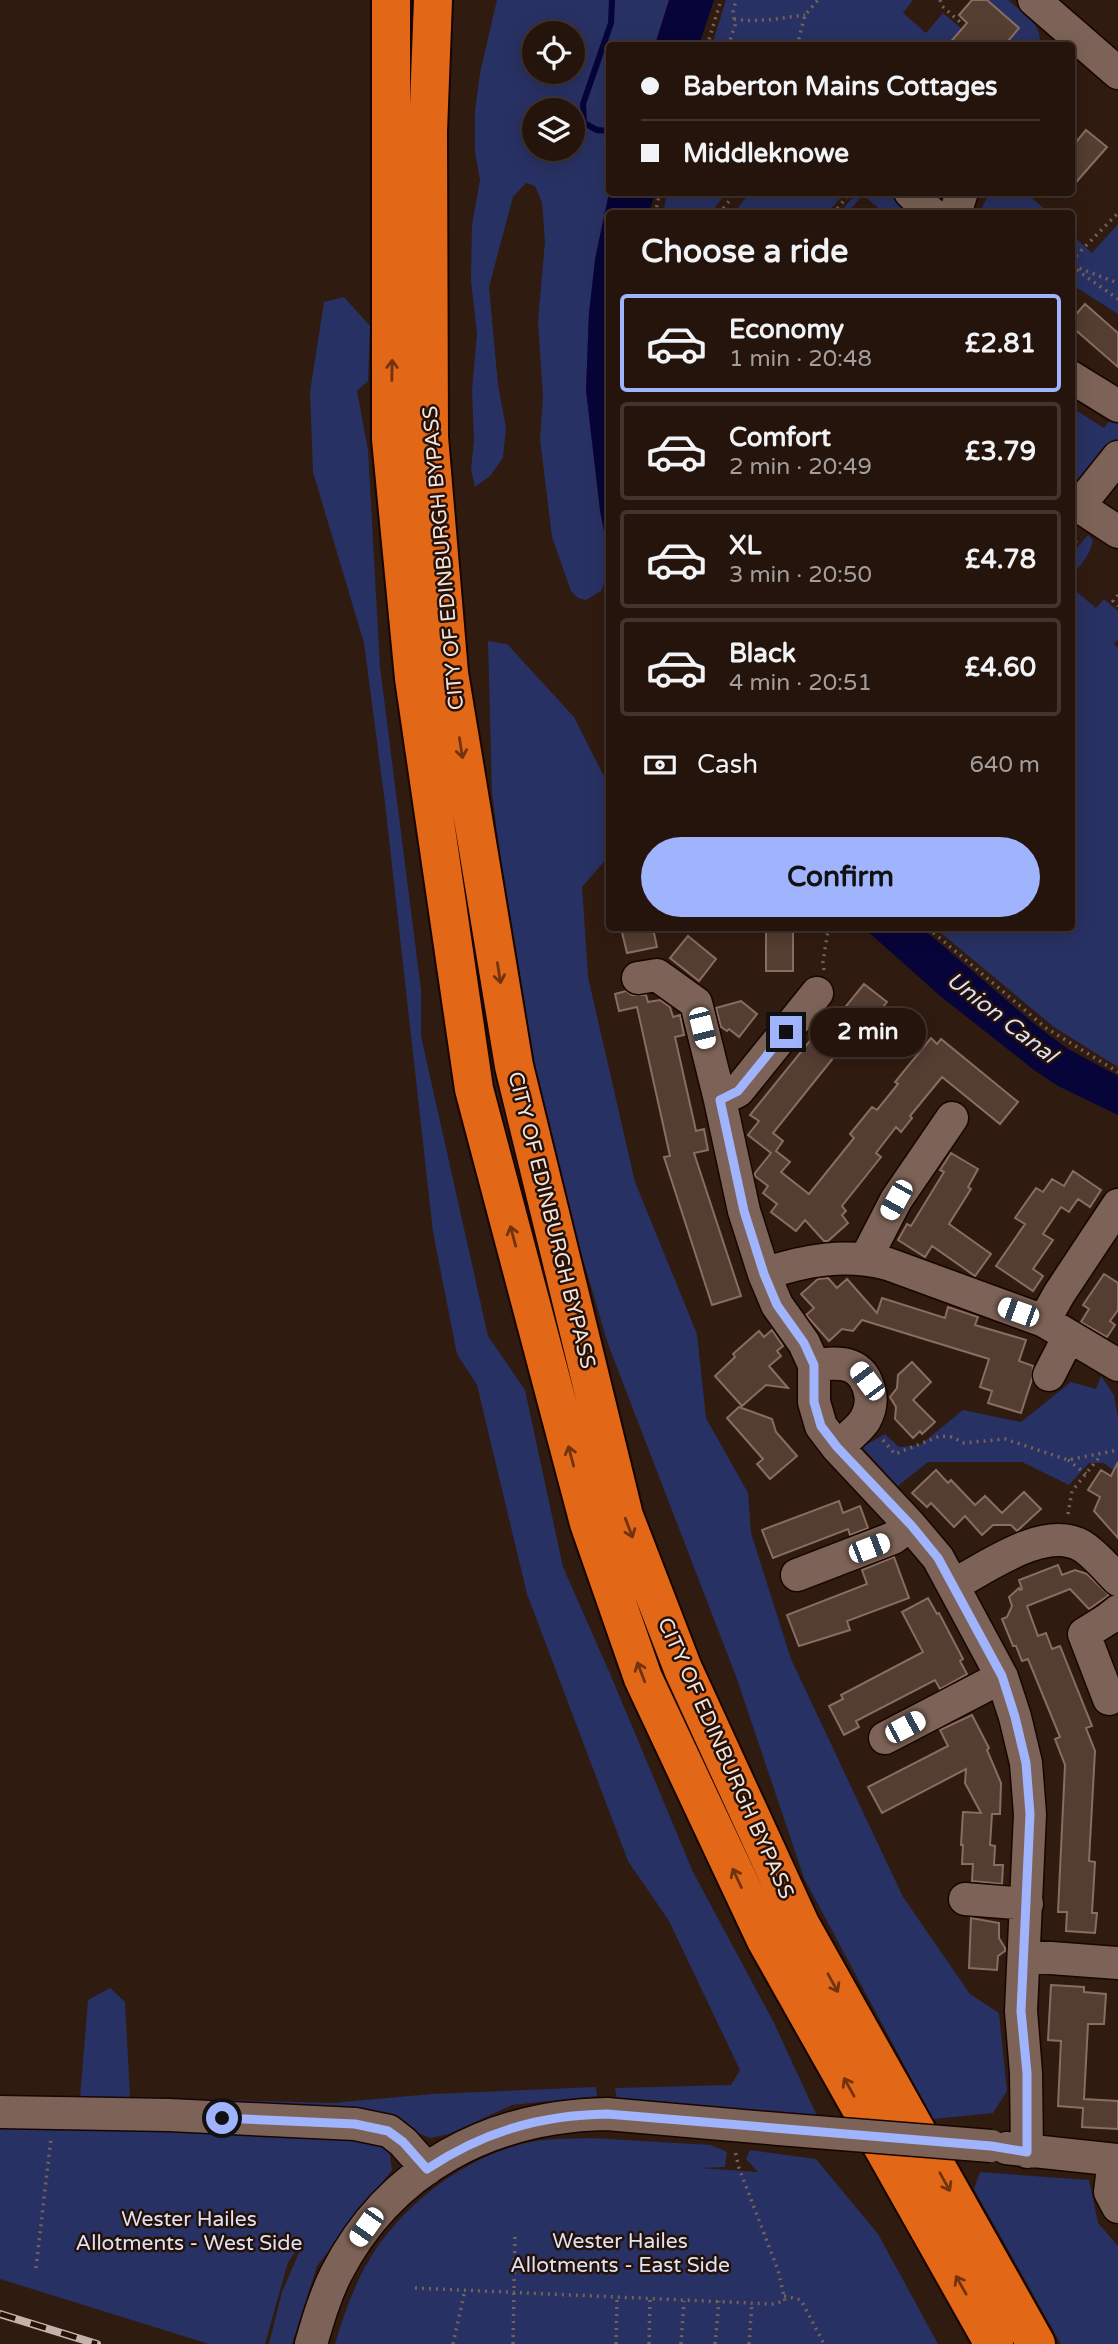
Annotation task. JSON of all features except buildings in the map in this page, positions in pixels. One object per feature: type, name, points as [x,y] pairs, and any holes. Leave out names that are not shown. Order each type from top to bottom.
[{"type":"highway","points":[[372,0],[378,90],[389,130]]},
{"type":"highway","name":"CITY OF EDINBURGH BYPASS","points":[[391,0],[391,439],[414,678],[474,1089],[589,1523],[643,1678],[766,1940],[994,2344]]},
{"type":"highway","name":"CITY OF EDINBURGH BYPASS","points":[[433,0],[428,131],[429,437],[449,673],[514,1066],[624,1516],[683,1669],[800,1924],[1036,2344]]},
{"type":"highway","points":[[429,295],[447,0]]},
{"type":"street","points":[[1034,0],[1072,41]]},
{"type":"street","points":[[1075,43],[1118,74]]},
{"type":"street","points":[[914,196],[928,210]]},
{"type":"street","points":[[1075,379],[1118,406]]},
{"type":"street","points":[[1075,503],[1118,457]]},
{"type":"street","points":[[1075,505],[1118,532]]},
{"type":"street","points":[[638,978],[657,975],[696,1003],[744,1211],[777,1305],[804,1343],[814,1365],[814,1402],[821,1426],[938,1558],[1002,1676],[1026,1763],[1030,1814],[1021,2011],[1027,2073],[1027,2152]]},
{"type":"street","points":[[720,1100],[738,1091],[817,993]]},
{"type":"street","points":[[866,1258],[896,1200],[952,1118]]},
{"type":"street","points":[[1049,1375],[1059,1294],[1118,1205]]},
{"type":"street","points":[[764,1274],[813,1260],[866,1258],[1056,1329],[1118,1365]]},
{"type":"street","points":[[814,1365],[837,1363],[858,1368],[867,1381],[872,1403],[864,1421],[837,1447]]},
{"type":"street","points":[[797,1575],[893,1538],[911,1525]]},
{"type":"street","points":[[953,1586],[1038,1541],[1066,1540],[1082,1546],[1118,1580]]},
{"type":"street","points":[[1108,1699],[1084,1634],[1113,1615]]},
{"type":"street","points":[[885,1738],[1002,1676]]},
{"type":"street","points":[[965,1899],[1027,1904]]},
{"type":"street","points":[[1024,1956],[1118,1963]]},
{"type":"street","points":[[0,2112],[169,2115],[355,2124],[388,2131],[403,2142],[427,2169]]},
{"type":"street","points":[[311,2344],[324,2300],[350,2250],[384,2205],[427,2169],[450,2154],[487,2136],[526,2123],[552,2118],[607,2114],[991,2146],[1116,2160],[1110,2192],[1118,2207]]},
{"type":"path","points":[[708,42],[721,0]]},
{"type":"path","points":[[729,42],[736,0]]},
{"type":"path","points":[[798,42],[805,15],[817,0]]},
{"type":"path","points":[[940,0],[942,6],[960,22]]},
{"type":"path","points":[[734,19],[773,20],[805,15]]},
{"type":"path","points":[[722,210],[733,196]]},
{"type":"path","points":[[836,210],[848,196]]},
{"type":"path","points":[[1075,260],[1118,213]]},
{"type":"path","points":[[1075,266],[1118,283]]},
{"type":"path","points":[[1075,267],[1118,299]]},
{"type":"path","points":[[1118,595],[1113,601],[1118,606]]},
{"type":"path","points":[[817,993],[825,984],[823,962],[830,931]]},
{"type":"path","points":[[932,931],[1046,1028],[1118,1072]]},
{"type":"path","points":[[864,1421],[895,1454],[940,1436],[952,1437],[964,1443],[1005,1439],[1068,1460],[1086,1474]]},
{"type":"path","points":[[1068,1460],[1118,1450]]},
{"type":"path","points":[[1066,1540],[1065,1524],[1072,1492],[1101,1454]]},
{"type":"path","points":[[36,2268],[53,2123],[50,2112]]},
{"type":"path","points":[[415,2288],[650,2300],[772,2304],[785,2301],[778,2270],[739,2168],[729,2124]]},
{"type":"path","points":[[513,2344],[515,2233]]},
{"type":"path","points":[[453,2344],[465,2290]]},
{"type":"path","points":[[784,2295],[801,2300],[824,2344]]},
{"type":"path","points":[[616,2344],[617,2298]]},
{"type":"path","points":[[649,2344],[650,2300]]},
{"type":"path","points":[[681,2344],[684,2301]]},
{"type":"path","points":[[715,2344],[719,2301]]},
{"type":"path","points":[[749,2344],[752,2302]]},
{"type":"green space","points":[[497,0],[669,0],[656,42],[606,42],[606,196],[608,196],[589,313],[586,390],[606,541],[606,579],[601,591],[586,600],[578,598],[571,591],[552,537],[540,439],[543,397],[538,321],[545,241],[542,202],[535,186],[526,183],[513,197],[489,287],[498,385],[506,428],[503,458],[490,476],[475,487],[471,469],[474,440],[472,390],[477,334],[471,280],[472,225],[480,180],[475,152],[475,111],[480,73]]},
{"type":"green space","points":[[726,0],[913,0],[903,13],[926,33],[943,13],[962,29],[950,42],[713,42]]},
{"type":"green space","points":[[987,0],[1008,0],[1035,25],[1040,42],[1007,42],[1019,28]]},
{"type":"green space","points":[[666,196],[724,196],[713,210],[664,210]]},
{"type":"green space","points":[[747,196],[842,196],[830,210],[736,210]]},
{"type":"green space","points":[[854,196],[862,196],[850,210],[842,210]]},
{"type":"green space","points":[[864,196],[896,196],[907,205],[908,210],[880,210]]},
{"type":"green space","points":[[988,196],[1029,196],[1046,210],[981,210]]},
{"type":"green space","points":[[1118,224],[1118,314],[1075,287],[1075,238],[1092,253]]},
{"type":"green space","points":[[344,297],[370,326],[368,381],[357,391],[368,450],[380,667],[421,990],[421,1036],[488,1336],[525,1390],[563,1567],[693,1872],[773,2021],[817,2116],[617,2099],[615,2088],[731,2085],[740,2070],[669,1921],[628,1861],[527,1594],[477,1385],[457,1354],[433,1232],[385,803],[364,643],[313,472],[310,392],[324,302]]},
{"type":"green space","points":[[1075,410],[1104,428],[1114,415],[1118,421],[1118,439],[1079,484],[1075,481]]},
{"type":"green space","points":[[1088,535],[1093,540],[1090,550],[1075,571],[1075,550]]},
{"type":"green space","points":[[1075,590],[1096,608],[1104,599],[1118,611],[1118,639],[1114,644],[1118,648],[1118,1067],[1054,1027],[939,931],[1075,931]]},
{"type":"green space","points":[[488,641],[507,644],[574,717],[606,780],[606,859],[582,887],[588,977],[635,1182],[697,1334],[706,1418],[748,1493],[751,1533],[791,1659],[903,1897],[970,1994],[999,2013],[1007,2091],[993,2113],[933,2119],[804,1878],[737,1679],[608,1344],[542,1120],[514,973],[492,792]]},
{"type":"green space","points":[[1101,1376],[1114,1395],[1118,1418],[1118,1474],[1104,1463],[1089,1463],[1069,1485],[1022,1462],[928,1462],[898,1486],[862,1447],[885,1434],[899,1447],[920,1445],[963,1410],[1021,1422],[1071,1382],[1096,1389]]},
{"type":"green space","name":"Wester Hailes Allotments - West Side","points":[[110,1988],[125,2002],[130,2097],[332,2103],[432,2094],[596,2087],[597,2096],[512,2105],[449,2134],[430,2138],[385,2119],[392,2170],[317,2266],[292,2344],[269,2344],[282,2292],[305,2239],[288,2262],[265,2344],[209,2344],[0,2279],[0,2123],[78,2123],[88,2000]]},
{"type":"green space","name":"Wester Hailes Allotments - East Side","points":[[591,2138],[711,2145],[727,2152],[725,2167],[700,2168],[758,2172],[746,2159],[750,2150],[816,2159],[878,2234],[938,2344],[335,2344],[360,2276],[372,2255],[419,2200],[459,2171],[503,2150],[542,2140]]},
{"type":"green space","points":[[980,2172],[1089,2180],[1098,2223],[1118,2246],[1118,2344],[1061,2344],[974,2189]]},
{"type":"water","points":[[669,0],[714,0],[700,42],[656,42]]},
{"type":"water","points":[[608,196],[654,196],[650,210],[606,210],[606,541],[586,390],[589,313],[595,259]]},
{"type":"water","name":"Union Canal","points":[[867,931],[926,931],[1038,1027],[1068,1049],[1118,1076],[1118,1115],[1058,1086],[1034,1070],[939,995]]},
{"type":"waterway","points":[[606,131],[597,130],[584,123],[583,104],[611,23],[612,0]]},
{"type":"railway","points":[[0,2314],[97,2344]]},
{"type":"route","points":[[222,2118],[355,2124],[388,2131],[403,2142],[427,2169],[474,2141],[499,2131],[552,2118],[607,2114],[991,2146],[1027,2152],[1027,2073],[1021,2011],[1030,1814],[1026,1763],[1002,1676],[938,1558],[821,1426],[814,1402],[814,1365],[804,1343],[777,1305],[764,1274],[744,1211],[720,1100],[738,1091],[786,1032]]}]
